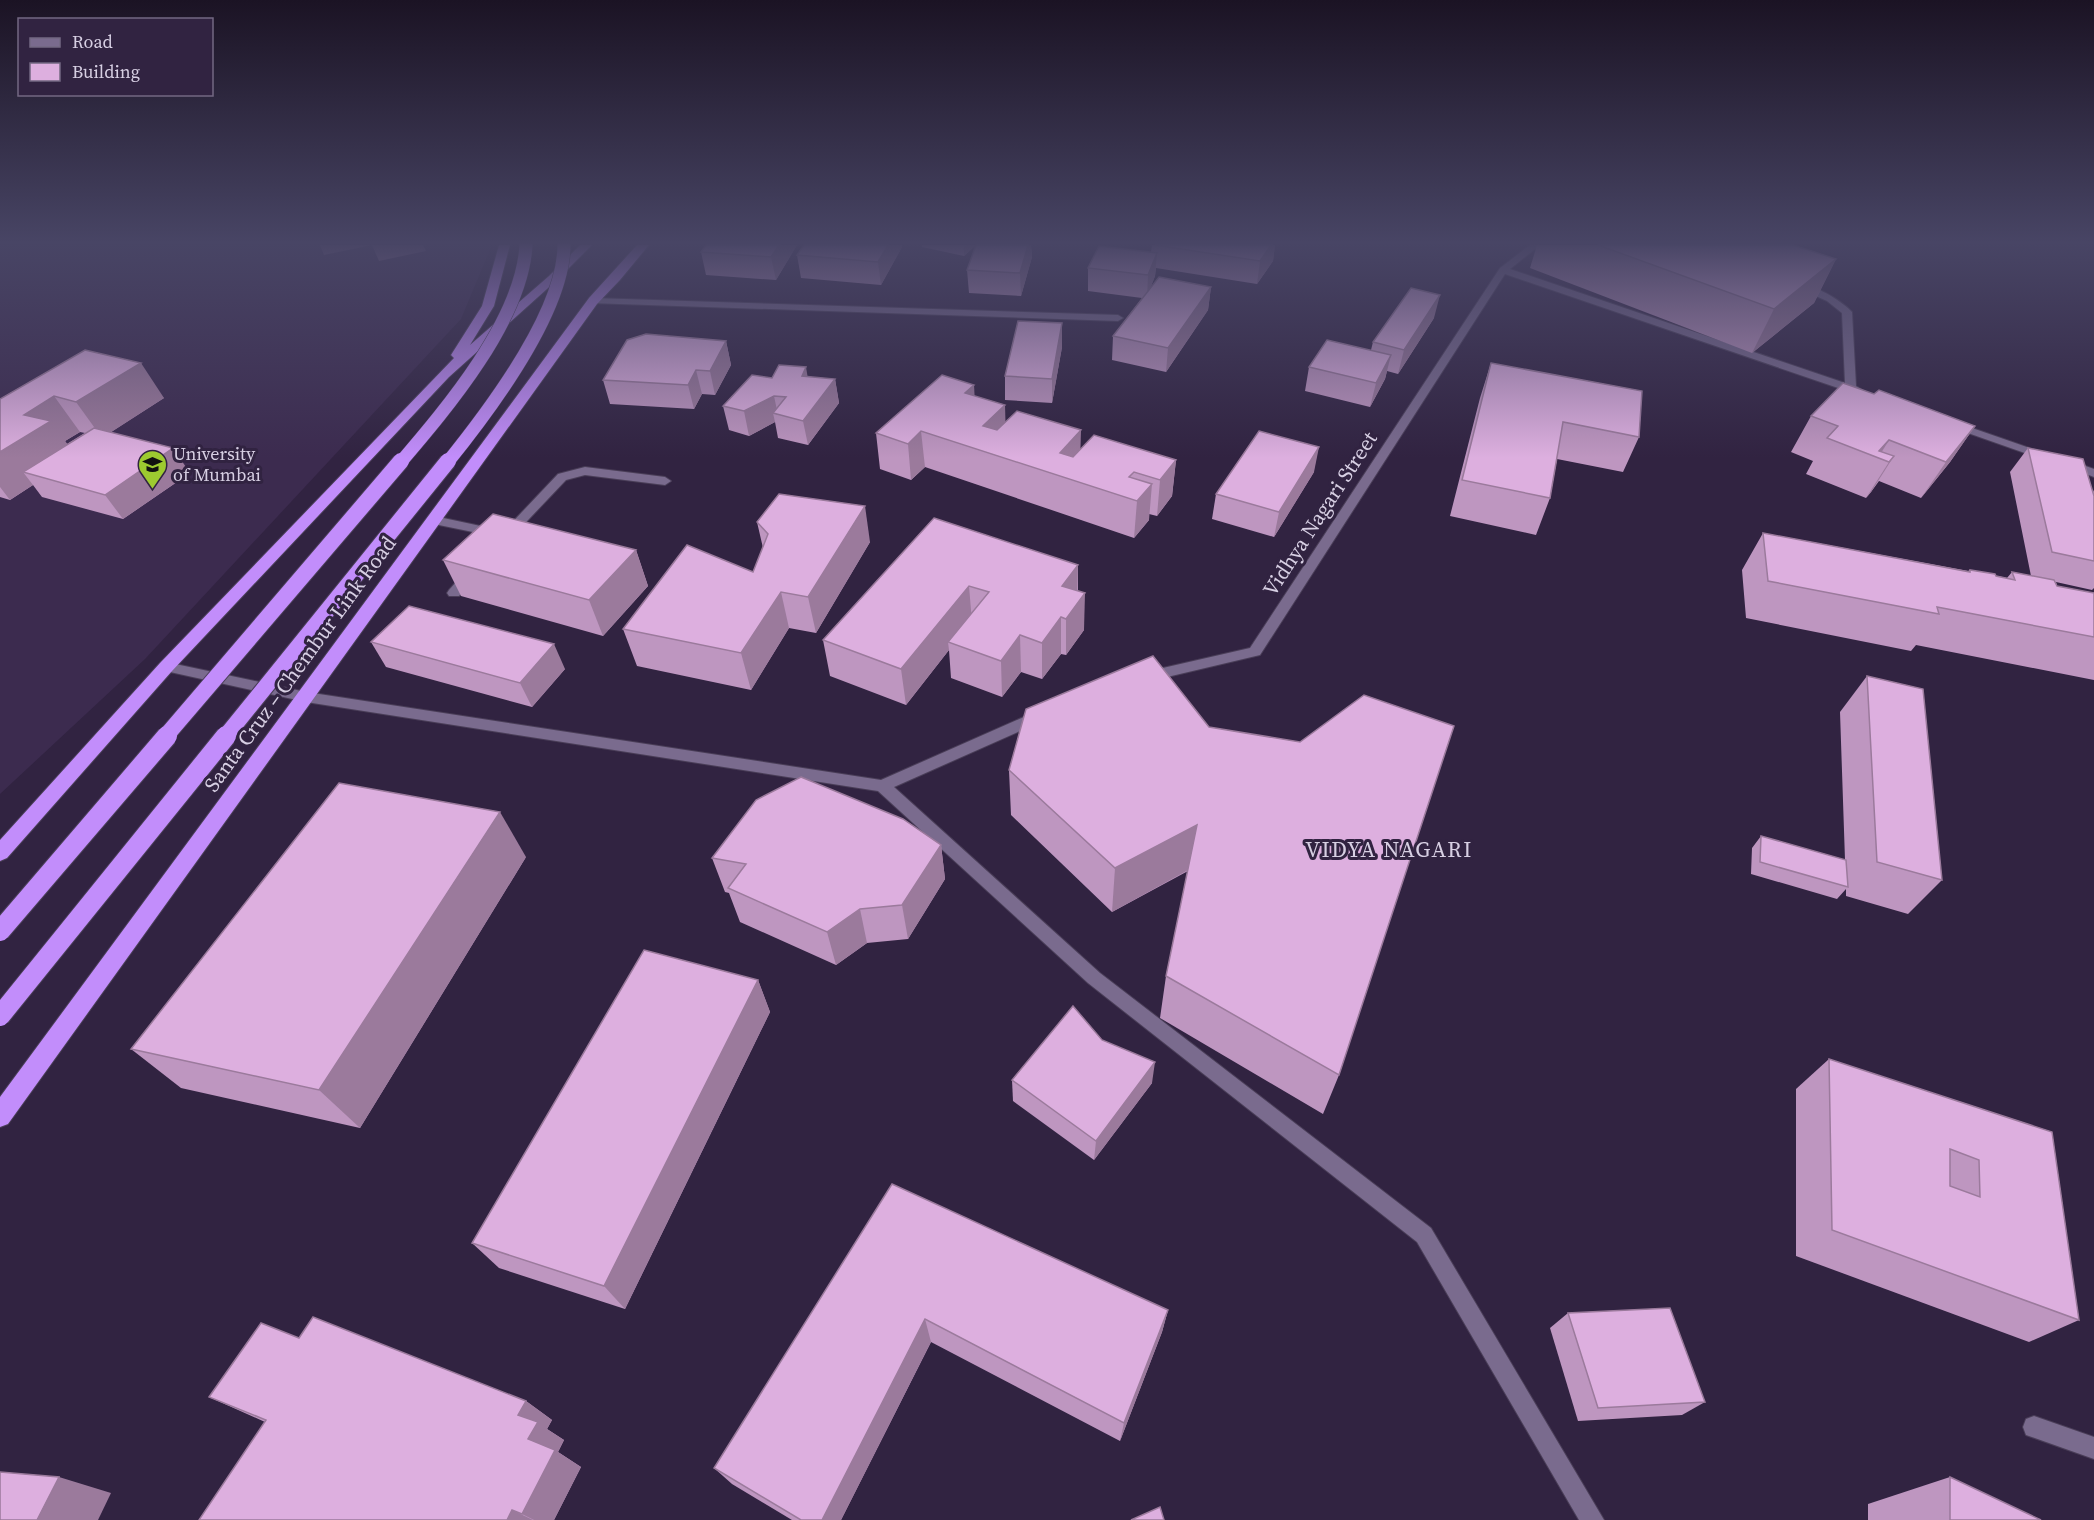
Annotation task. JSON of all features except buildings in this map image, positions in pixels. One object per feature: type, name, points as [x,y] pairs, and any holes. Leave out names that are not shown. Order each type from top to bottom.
[{"type":"highway","points":[[444,374],[482,316]]},
{"type":"highway","points":[[0,932],[434,423],[501,327],[505,316]]},
{"type":"highway","points":[[0,853],[166,667],[444,374],[510,316]]},
{"type":"highway","points":[[0,1016],[477,426],[543,326],[546,316]]},
{"type":"highway","name":"Santa Cruz – Chembur Link Road","points":[[0,1116],[582,316]]},
{"type":"street","points":[[1054,316],[1118,318]]},
{"type":"street","name":"Vidhya Nagari Street","points":[[1129,681],[1255,652],[1473,316]]},
{"type":"street","points":[[1637,316],[1873,396]]},
{"type":"street","points":[[1847,316],[1851,389]]},
{"type":"street","points":[[1940,419],[2094,473]]},
{"type":"street","points":[[434,520],[503,539],[562,477],[585,471],[665,481]]},
{"type":"street","points":[[454,593],[476,568]]},
{"type":"street","points":[[166,667],[306,697],[882,786],[1052,710]]},
{"type":"street","points":[[882,786],[1094,978],[1424,1235],[1592,1520]]},
{"type":"street","points":[[2034,1427],[2094,1448]]},
{"type":"shaded area","name":"University of Mumbai","points":[[0,316],[462,316],[145,659],[0,794]]},
{"type":"place","name":"University of Mumbai","points":[[152,490]]},
{"type":"district","name":"VIDYA NAGARI","points":[[1389,849]]}]
